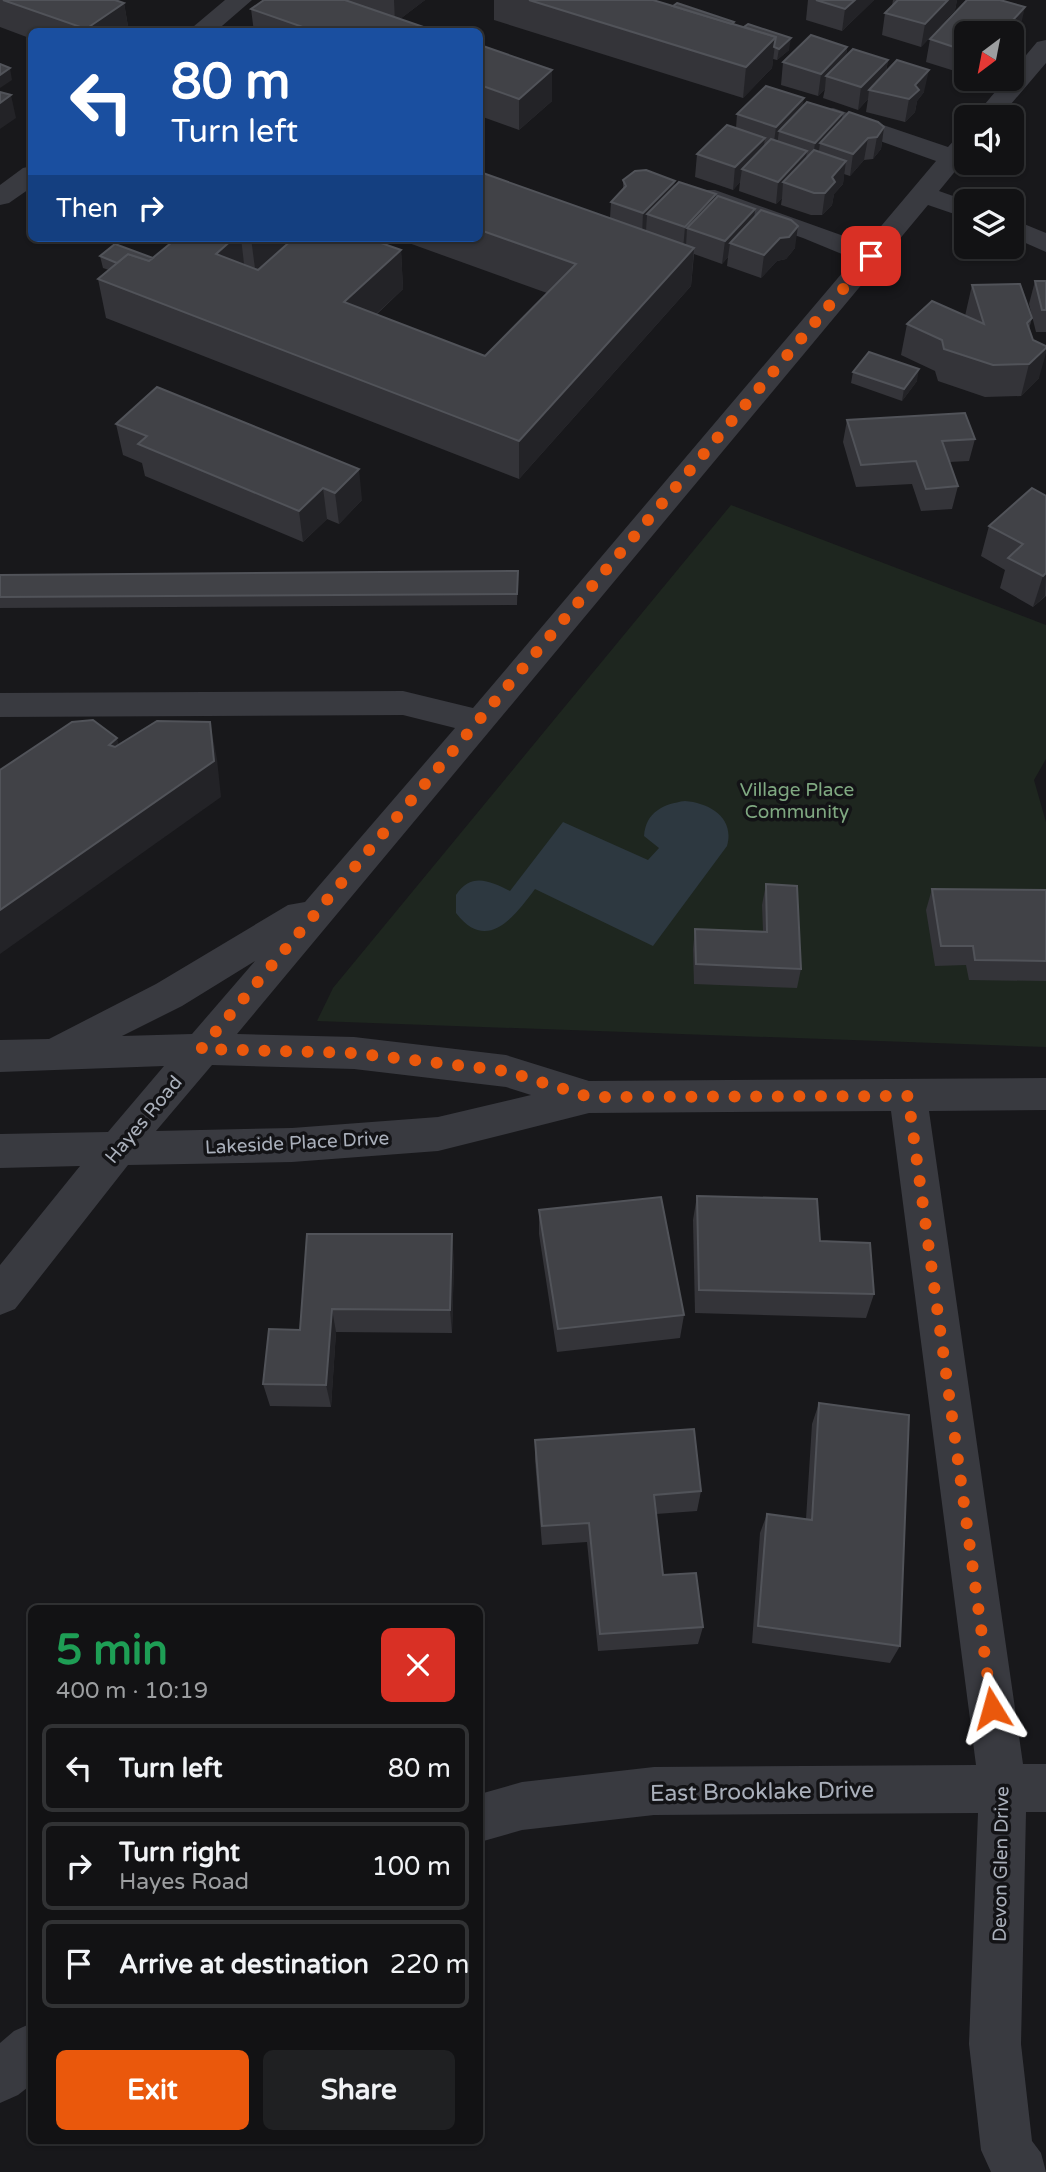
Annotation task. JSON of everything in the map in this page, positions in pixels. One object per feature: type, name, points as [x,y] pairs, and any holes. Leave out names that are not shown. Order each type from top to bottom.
[{"type":"street","points":[[204,28],[240,0]]},
{"type":"street","points":[[997,105],[1046,47]]},
{"type":"street","points":[[810,108],[954,149]]},
{"type":"street","points":[[0,169],[28,154]]},
{"type":"street","name":"Hayes Road","points":[[0,1296],[118,1148],[480,722],[954,156]]},
{"type":"street","points":[[0,197],[28,177]]},
{"type":"street","points":[[687,190],[813,232],[871,256]]},
{"type":"street","points":[[923,194],[954,205]]},
{"type":"street","points":[[1024,233],[1046,244]]},
{"type":"street","points":[[0,705],[403,703],[480,722]]},
{"type":"street","points":[[50,1054],[169,995],[332,895]]},
{"type":"street","name":"Lakeside Place Drive","points":[[0,1056],[201,1049],[354,1053],[506,1071],[589,1097]]},
{"type":"street","name":"Lakeside Place Drive","points":[[0,1151],[292,1145],[438,1134],[589,1097],[1046,1094]]},
{"type":"street","name":"Devon Glen Drive","points":[[908,1096],[1025,1789],[995,2044],[1007,2150],[1022,2172]]},
{"type":"street","name":"East Brooklake Drive","points":[[483,1817],[522,1805],[654,1791],[1025,1789]]},
{"type":"street","points":[[0,2077],[28,2052]]},
{"type":"green space","name":"Village Place Community","points":[[731,505],[1046,625],[1046,759],[1034,780],[1046,822],[1046,1047],[317,1021],[333,988]]},
{"type":"shaded area","points":[[685,801],[703,805],[724,820],[729,836],[727,846],[653,946],[535,889],[510,919],[490,930],[479,930],[468,925],[456,913],[456,895],[468,883],[488,882],[510,891],[563,822],[648,860],[659,848],[644,836],[648,821],[663,807]]},
{"type":"building","points":[[3,0],[115,0],[124,3],[87,28]]},
{"type":"building","points":[[264,0],[345,0],[426,28],[306,28],[251,9]]},
{"type":"building","points":[[529,0],[653,0],[776,37],[746,67]]},
{"type":"building","points":[[816,0],[855,0],[845,9]]},
{"type":"building","points":[[898,0],[948,0],[925,24],[885,13]]},
{"type":"building","points":[[967,0],[1000,0],[1025,7],[1012,21],[954,21],[954,47],[930,39]]},
{"type":"building","points":[[677,3],[734,22],[732,24],[673,6]]},
{"type":"building","points":[[748,24],[791,38],[779,49],[774,47],[776,37],[744,27]]},
{"type":"building","points":[[811,35],[847,47],[821,74],[783,62]]},
{"type":"building","points":[[483,46],[552,70],[519,99],[483,86]]},
{"type":"building","points":[[853,49],[888,60],[861,87],[826,76]]},
{"type":"building","points":[[897,60],[929,70],[915,85],[919,90],[909,99],[869,90]]},
{"type":"building","points":[[0,64],[10,68],[0,75]]},
{"type":"building","points":[[766,86],[804,98],[776,127],[737,114]]},
{"type":"building","points":[[0,92],[11,95],[0,103]]},
{"type":"building","points":[[807,102],[843,113],[815,143],[779,131]]},
{"type":"building","points":[[849,112],[878,122],[884,127],[877,137],[868,138],[853,154],[820,143]]},
{"type":"building","points":[[727,125],[765,138],[735,167],[697,154]]},
{"type":"building","points":[[771,139],[807,151],[778,182],[742,169]]},
{"type":"building","points":[[814,150],[846,161],[832,177],[835,182],[825,193],[814,193],[783,182]]},
{"type":"building","points":[[646,170],[675,181],[643,213],[611,202],[626,186],[623,180],[635,171]]},
{"type":"building","points":[[483,173],[694,248],[519,441],[98,279],[128,254],[149,261],[172,242],[230,242],[216,254],[258,270],[290,242],[378,242],[401,250],[344,302],[485,356],[576,264],[483,231]]},
{"type":"building","points":[[679,182],[716,194],[685,227],[647,214]]},
{"type":"building","points":[[718,196],[755,209],[725,241],[687,228]]},
{"type":"building","points":[[761,210],[791,220],[798,226],[789,237],[780,238],[764,255],[730,243]]},
{"type":"building","points":[[115,244],[153,258],[149,261],[128,254],[117,263],[100,256]]},
{"type":"building","points":[[1035,281],[1046,281],[1046,310],[1042,310]]},
{"type":"building","points":[[1020,284],[1032,318],[1027,323],[1033,340],[1046,346],[1029,364],[993,365],[944,349],[942,340],[907,324],[932,301],[984,324],[972,285]]},
{"type":"building","points":[[869,352],[919,369],[904,389],[853,372]]},
{"type":"building","points":[[157,387],[359,469],[335,493],[323,488],[299,511],[138,444],[147,436],[116,424]]},
{"type":"building","points":[[965,413],[975,439],[942,441],[958,486],[926,489],[916,461],[861,465],[847,420]]},
{"type":"building","points":[[1032,488],[1046,496],[1046,573],[1043,576],[1008,558],[1023,544],[989,526]]},
{"type":"building","points":[[518,571],[517,594],[0,597],[0,575]]},
{"type":"building","points":[[93,720],[117,738],[109,745],[115,747],[157,721],[210,722],[214,761],[0,910],[0,770],[72,722]]},
{"type":"building","points":[[766,884],[797,886],[801,969],[696,964],[695,929],[767,932]]},
{"type":"building","points":[[932,889],[1046,890],[1046,961],[975,960],[973,946],[941,946]]},
{"type":"building","points":[[697,1196],[817,1199],[820,1241],[870,1243],[874,1294],[699,1290]]},
{"type":"building","points":[[661,1197],[684,1315],[558,1329],[539,1210]]},
{"type":"building","points":[[307,1234],[452,1234],[450,1310],[332,1309],[326,1385],[263,1384],[269,1329],[300,1330]]},
{"type":"building","points":[[819,1403],[909,1415],[900,1646],[758,1626],[767,1514],[812,1520]]},
{"type":"building","points":[[694,1429],[701,1491],[654,1495],[663,1575],[696,1573],[703,1627],[600,1634],[589,1523],[542,1526],[535,1440]]},
{"type":"route","points":[[871,256],[554,635],[201,1049],[354,1053],[506,1071],[589,1097],[908,1096],[992,1708]]}]
